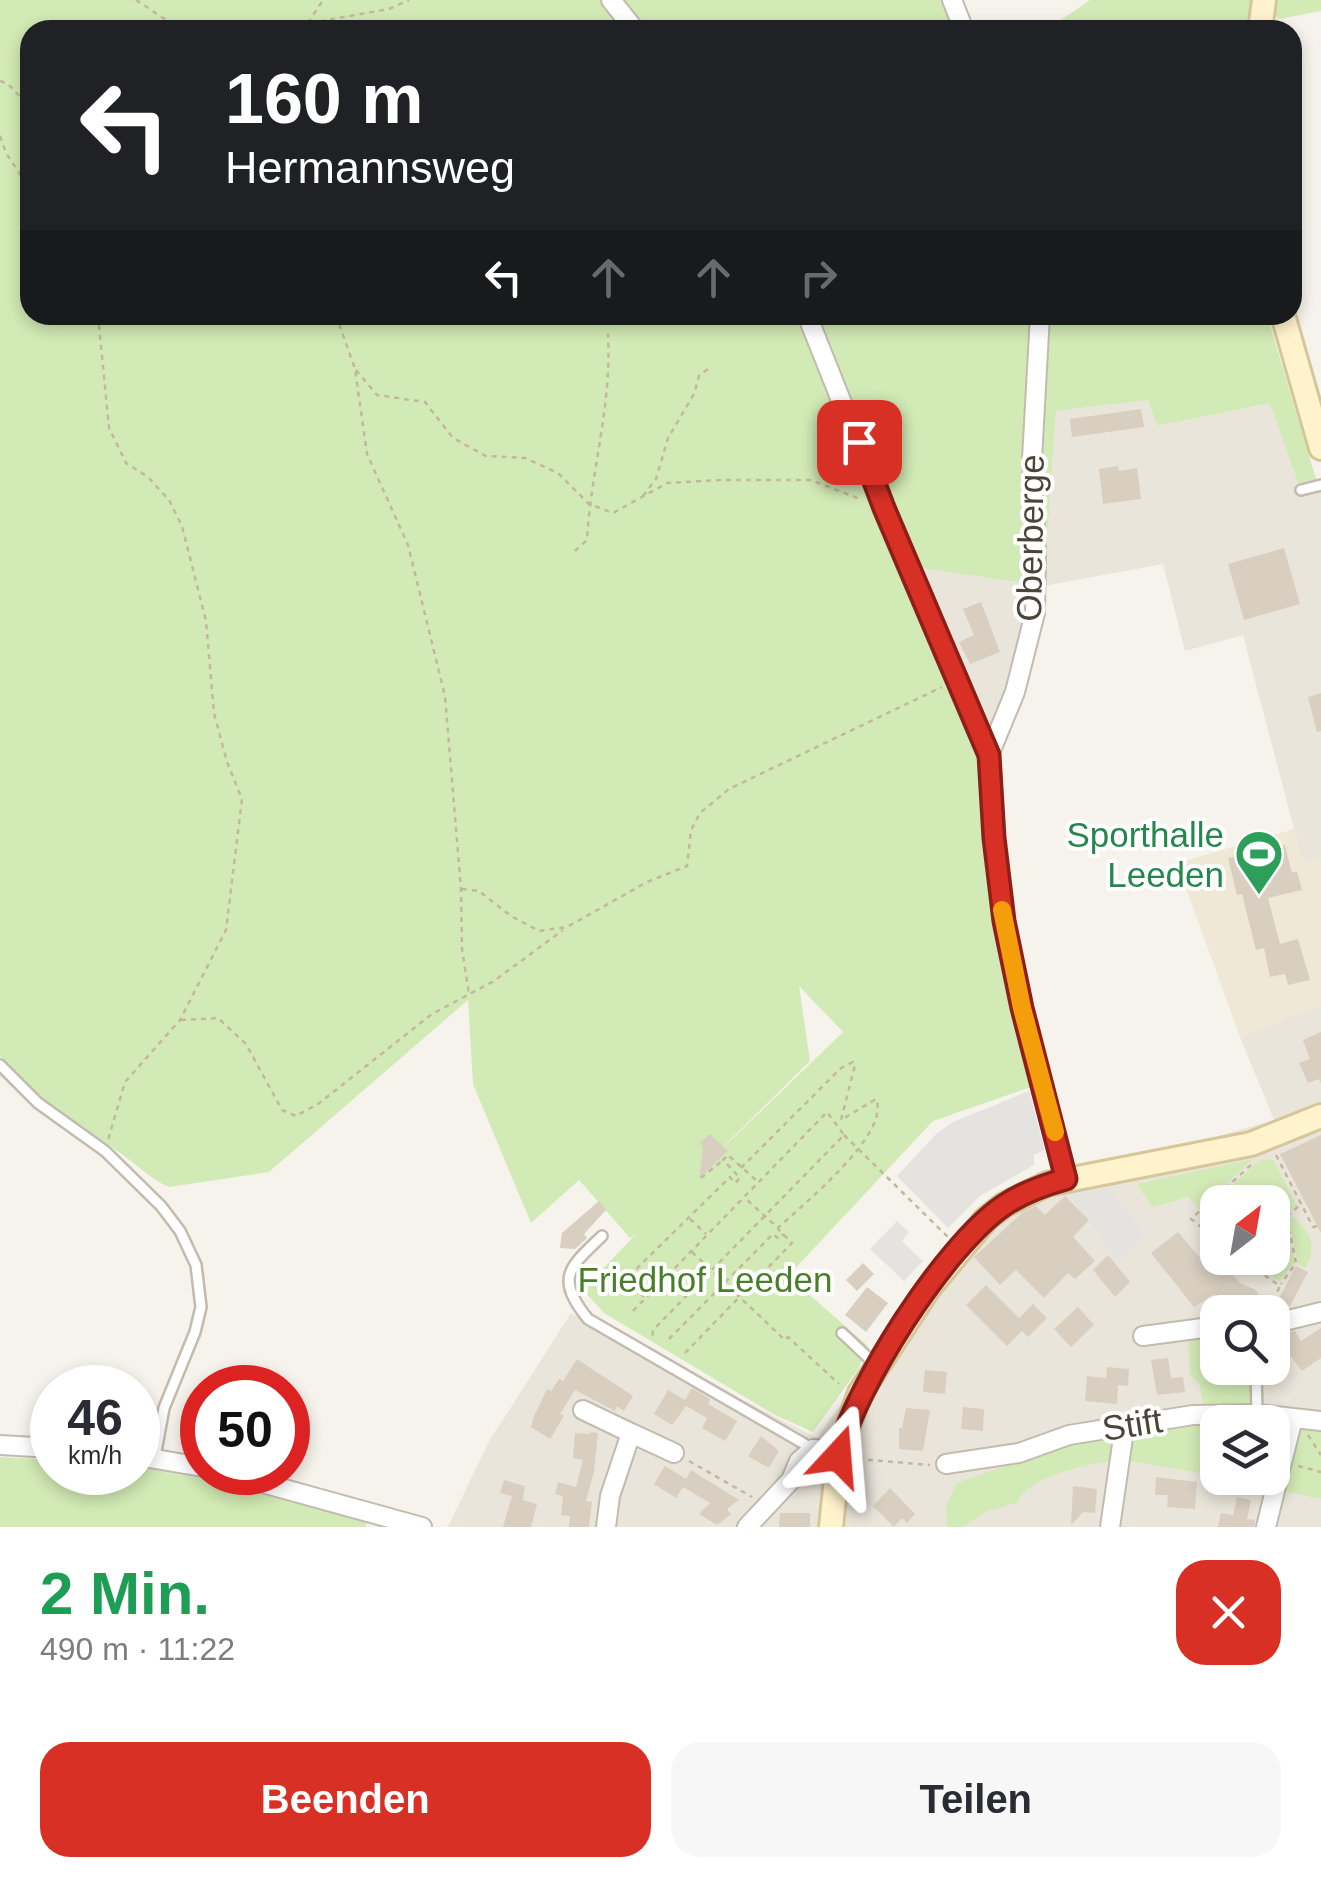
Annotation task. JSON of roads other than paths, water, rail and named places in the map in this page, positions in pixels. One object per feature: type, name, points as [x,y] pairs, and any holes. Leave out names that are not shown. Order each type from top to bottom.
[{"type":"main road","points":[[1285,325],[1318,422],[1321,448]]},
{"type":"main road","points":[[831,1527],[838,1453],[845,1427],[876,1365],[952,1258],[986,1220],[1026,1192],[1066,1179],[1268,1139],[1321,1116]]},
{"type":"street","points":[[611,0],[627,20]]},
{"type":"street","points":[[811,325],[989,755],[1004,921],[1066,1179]]},
{"type":"street","name":"Oberberge","points":[[989,755],[1015,692],[1035,612],[1032,459],[1039,325]]},
{"type":"street","points":[[1290,1320],[1321,1312]]},
{"type":"street","points":[[1143,1336],[1200,1328]]},
{"type":"street","points":[[584,1410],[674,1454]]},
{"type":"street","name":"Stift","points":[[946,1464],[1020,1452],[1069,1435],[1125,1424],[1200,1415]]},
{"type":"street","name":"Stift","points":[[1290,1418],[1321,1420]]},
{"type":"street","points":[[1266,1527],[1293,1418]]},
{"type":"street","points":[[1110,1527],[1125,1424]]},
{"type":"street","points":[[606,1527],[610,1496],[632,1433]]},
{"type":"street","points":[[0,1445],[30,1447]]},
{"type":"street","points":[[747,1527],[791,1480],[799,1461],[812,1449],[838,1453]]},
{"type":"street","points":[[306,1495],[422,1527]]},
{"type":"lane","points":[[1301,490],[1321,485]]},
{"type":"lane","points":[[0,1065],[38,1103],[105,1151],[161,1206],[180,1231],[196,1265],[201,1307],[160,1419]]},
{"type":"lane","points":[[602,1236],[571,1266],[568,1279],[579,1308],[588,1319],[812,1449]]},
{"type":"lane","points":[[842,1332],[876,1365]]},
{"type":"place","name":"Sporthalle Leeden","points":[[1259,896]]},
{"type":"park label","name":"Friedhof Leeden","points":[[705,1279]]}]
